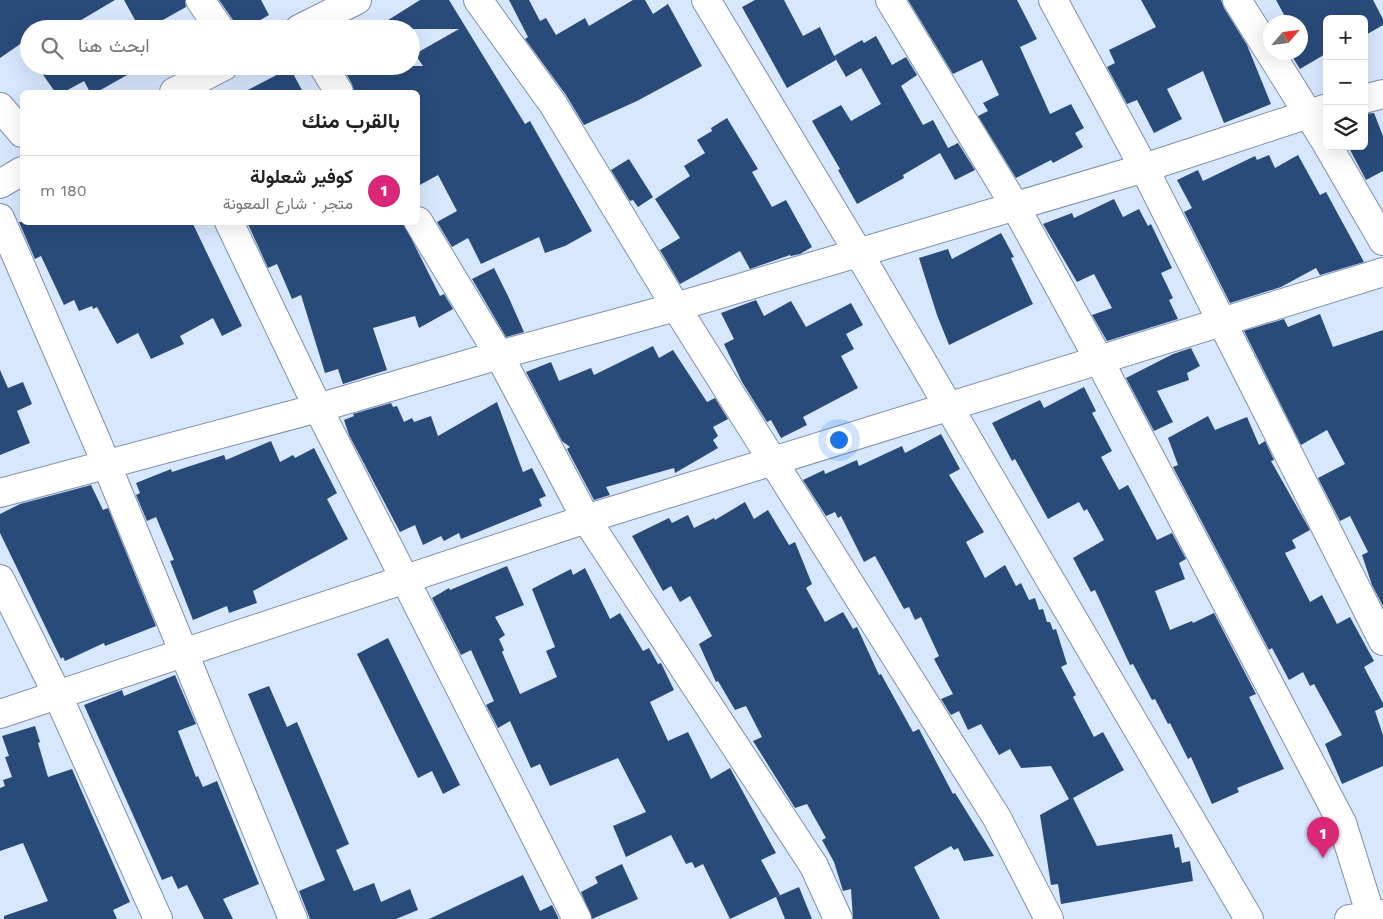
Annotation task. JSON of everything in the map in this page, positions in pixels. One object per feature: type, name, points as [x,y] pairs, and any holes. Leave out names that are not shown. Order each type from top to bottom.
[{"type":"street","points":[[200,0],[214,20]]},
{"type":"street","points":[[318,20],[357,0]]},
{"type":"street","points":[[478,0],[554,104],[676,307],[775,462],[996,818],[1049,919]]},
{"type":"street","points":[[706,0],[858,252],[1249,919]]},
{"type":"street","points":[[890,0],[1015,206],[1099,360],[1342,823],[1368,916]]},
{"type":"street","points":[[1053,0],[1144,168],[1383,641]]},
{"type":"street","points":[[1237,0],[1318,110],[1323,129]]},
{"type":"street","points":[[178,90],[207,75]]},
{"type":"street","points":[[329,75],[338,90]]},
{"type":"street","points":[[1368,98],[1383,94]]},
{"type":"street","points":[[0,107],[20,131]]},
{"type":"street","points":[[0,493],[106,463],[318,408],[499,354],[676,307],[1144,168],[1318,110]]},
{"type":"street","points":[[1330,150],[1383,242]]},
{"type":"street","points":[[0,184],[20,172]]},
{"type":"street","points":[[0,218],[106,463],[293,919]]},
{"type":"street","points":[[420,224],[499,354],[586,519],[814,866],[838,919]]},
{"type":"street","points":[[230,225],[318,408],[404,580],[578,919]]},
{"type":"street","points":[[0,714],[586,519],[775,462],[1383,272]]},
{"type":"street","points":[[0,579],[58,696],[158,919]]},
{"type":"building","points":[[0,0],[115,0],[81,20],[20,20],[20,44],[0,58]]},
{"type":"building","points":[[124,0],[185,0],[186,7],[163,20],[135,20]]},
{"type":"building","points":[[219,0],[261,0],[269,15],[260,20],[233,20]]},
{"type":"building","points":[[420,0],[449,0],[525,124],[530,121],[592,231],[565,246],[545,253],[539,237],[481,264],[468,238],[452,247],[437,222],[457,211],[438,175],[420,185],[420,90],[354,90],[347,75],[420,75],[420,66],[423,66],[420,62],[420,51],[459,29],[420,29],[420,20],[388,20]]},
{"type":"building","points":[[509,0],[529,0],[540,21],[546,18],[556,35],[585,18],[589,26],[633,0],[645,0],[653,14],[668,4],[702,66],[637,101],[584,125],[566,95],[525,39],[528,37]]},
{"type":"building","points":[[755,0],[784,0],[803,36],[820,27],[836,60],[787,88],[742,7]]},
{"type":"building","points":[[908,0],[1017,0],[1037,39],[1020,47],[1050,114],[1071,104],[1084,128],[1075,133],[1083,147],[1053,163],[1051,160],[1016,178],[978,116],[988,111],[983,103],[999,95],[982,60],[953,74]]},
{"type":"building","points":[[1141,0],[1221,0],[1247,45],[1271,104],[1224,123],[1203,71],[1167,89],[1182,119],[1154,133],[1137,100],[1127,104],[1107,67],[1115,63],[1109,50],[1156,27]]},
{"type":"building","points":[[1276,0],[1373,0],[1383,19],[1383,25],[1368,34],[1368,15],[1323,15],[1323,55],[1300,69],[1294,60],[1308,60],[1308,15],[1284,15]]},
{"type":"building","points":[[876,36],[892,65],[906,57],[917,75],[901,86],[923,125],[933,120],[948,148],[958,143],[975,170],[955,180],[940,153],[903,175],[904,178],[857,204],[838,170],[840,169],[812,121],[841,105],[851,121],[881,104],[861,68],[846,77],[834,56],[862,40],[864,43]]},
{"type":"building","points":[[43,75],[127,75],[101,90],[89,90],[84,81],[68,90],[54,90]]},
{"type":"building","points":[[277,75],[294,75],[302,90],[248,90]]},
{"type":"building","points":[[1374,113],[1383,136],[1383,171],[1366,180],[1350,150],[1368,150],[1368,114]]},
{"type":"building","points":[[727,118],[758,169],[752,172],[772,207],[786,200],[812,247],[800,254],[790,255],[750,269],[740,251],[680,284],[660,250],[680,238],[655,199],[690,176],[684,166],[705,153],[697,140],[712,131],[711,128]]},
{"type":"building","points":[[1269,155],[1275,168],[1298,155],[1320,195],[1326,192],[1364,262],[1320,275],[1316,268],[1281,287],[1230,303],[1184,212],[1192,208],[1177,180],[1198,170],[1203,181],[1255,156],[1257,160]]},
{"type":"building","points":[[629,159],[653,197],[638,207],[633,200],[630,201],[611,170]]},
{"type":"building","points":[[1114,199],[1123,217],[1139,209],[1148,226],[1151,224],[1172,268],[1161,273],[1173,298],[1169,300],[1178,319],[1107,341],[1092,315],[1112,308],[1094,274],[1077,282],[1043,224],[1072,213],[1074,218]]},
{"type":"building","points":[[20,225],[193,225],[242,326],[222,336],[213,318],[180,336],[184,344],[151,359],[138,333],[117,344],[97,307],[93,309],[92,306],[79,311],[74,300],[64,305],[41,256],[35,259]]},
{"type":"building","points":[[248,225],[404,225],[440,296],[444,294],[453,309],[419,328],[415,316],[373,328],[387,370],[343,384],[338,369],[325,373],[301,295],[292,299],[277,264],[268,268]]},
{"type":"building","points":[[1001,233],[1014,257],[1011,258],[1033,304],[949,345],[937,315],[919,258],[948,249],[952,259]]},
{"type":"building","points":[[494,268],[524,332],[506,337],[472,279]]},
{"type":"building","points":[[756,300],[764,316],[791,301],[806,327],[851,303],[863,325],[846,334],[854,349],[841,356],[858,388],[803,417],[807,425],[781,438],[771,420],[767,422],[742,382],[724,344],[734,339],[721,313]]},
{"type":"building","points":[[1320,314],[1333,347],[1383,330],[1383,606],[1372,585],[1362,555],[1368,552],[1350,516],[1340,521],[1318,478],[1345,464],[1327,430],[1301,445],[1244,331],[1284,319],[1288,327]]},
{"type":"building","points":[[653,346],[659,358],[673,350],[707,402],[715,398],[728,419],[713,427],[718,436],[713,440],[718,448],[675,473],[674,468],[606,487],[610,495],[594,500],[567,449],[570,447],[562,441],[526,372],[551,362],[559,381],[591,368],[594,375]]},
{"type":"building","points":[[1191,348],[1200,366],[1187,373],[1189,380],[1157,391],[1173,422],[1154,431],[1126,378],[1173,354]]},
{"type":"building","points":[[0,370],[8,388],[23,382],[32,404],[17,411],[30,443],[0,455]]},
{"type":"building","points":[[1084,387],[1096,411],[1092,413],[1112,451],[1101,457],[1119,490],[1128,485],[1157,540],[1172,533],[1186,559],[1179,563],[1185,579],[1155,591],[1170,630],[1192,621],[1193,623],[1214,613],[1256,694],[1249,697],[1284,769],[1237,788],[1239,792],[1212,804],[1191,757],[1188,759],[1170,723],[1168,724],[1155,699],[1152,700],[1133,664],[1130,665],[1095,590],[1091,592],[1073,558],[1104,540],[1087,509],[1084,511],[1079,502],[1048,519],[1015,459],[1012,461],[992,423],[1040,400],[1044,408]]},
{"type":"building","points":[[497,402],[523,472],[532,468],[546,496],[539,499],[542,506],[461,539],[459,533],[444,541],[441,536],[423,545],[415,525],[400,532],[349,435],[344,420],[354,416],[353,414],[391,403],[393,407],[397,406],[404,422],[412,418],[414,422],[431,416],[438,436]]},
{"type":"building","points":[[1208,416],[1215,430],[1247,417],[1259,445],[1265,441],[1274,460],[1271,461],[1310,530],[1292,540],[1296,548],[1285,553],[1310,602],[1322,595],[1337,624],[1350,617],[1374,661],[1364,667],[1383,703],[1383,707],[1375,711],[1383,735],[1383,766],[1342,784],[1325,744],[1342,735],[1314,684],[1310,686],[1303,672],[1289,680],[1272,648],[1269,650],[1173,467],[1178,465],[1168,438]]},
{"type":"building","points":[[941,434],[960,469],[949,475],[984,532],[966,542],[985,578],[1005,565],[1016,586],[1021,583],[1029,600],[1035,598],[1039,610],[1043,609],[1047,622],[1050,622],[1053,630],[1056,629],[1067,664],[1061,667],[1076,695],[1073,697],[1094,737],[1103,732],[1124,770],[1073,798],[1097,846],[1172,834],[1175,848],[1179,847],[1182,863],[1190,861],[1193,881],[1061,904],[1058,884],[1051,885],[1040,815],[1069,799],[1051,766],[1021,768],[1010,749],[999,755],[981,724],[968,730],[959,711],[951,715],[941,699],[953,694],[934,659],[939,656],[921,617],[915,620],[909,607],[904,609],[875,556],[864,562],[841,516],[838,518],[835,512],[826,516],[803,480],[824,470],[825,474],[857,460],[859,466],[902,446],[905,453]]},
{"type":"building","points":[[271,441],[280,462],[293,455],[295,458],[314,448],[337,493],[327,499],[348,539],[253,591],[257,603],[229,613],[227,606],[193,620],[170,561],[174,560],[156,517],[147,521],[136,495],[140,493],[136,483],[171,469],[172,472],[224,455],[226,460]]},
{"type":"building","points":[[91,485],[103,510],[108,508],[156,626],[105,646],[104,643],[65,661],[63,657],[61,659],[0,533],[0,514],[20,504]]},
{"type":"building","points":[[745,502],[754,519],[768,510],[789,545],[795,542],[812,584],[806,588],[825,622],[843,612],[853,629],[857,627],[879,675],[881,674],[913,732],[919,729],[953,794],[955,793],[994,856],[964,861],[958,848],[954,850],[951,846],[914,867],[940,919],[853,919],[851,889],[843,891],[834,862],[822,840],[826,838],[807,804],[795,808],[753,741],[762,737],[746,706],[735,710],[718,681],[716,682],[699,644],[712,636],[690,596],[680,602],[671,586],[663,591],[632,536],[669,518],[672,523],[688,515],[694,528],[714,518],[715,520]]},
{"type":"building","points":[[507,566],[524,605],[495,617],[505,635],[499,639],[504,650],[502,652],[520,694],[557,677],[546,651],[555,647],[532,589],[571,569],[573,575],[585,568],[610,619],[620,613],[643,651],[649,648],[658,664],[661,663],[674,690],[650,702],[668,741],[688,732],[711,779],[730,768],[776,853],[761,860],[780,895],[730,919],[703,864],[695,868],[692,862],[686,864],[671,835],[626,857],[613,826],[646,812],[618,758],[550,786],[540,764],[531,768],[510,721],[498,728],[486,705],[494,701],[471,650],[461,655],[432,598],[449,588],[450,590]]},
{"type":"building","points":[[388,638],[460,785],[443,794],[432,771],[418,778],[357,654]]},
{"type":"building","points":[[175,675],[196,724],[178,731],[196,777],[198,776],[203,787],[217,781],[259,884],[223,899],[233,919],[204,919],[187,885],[178,889],[172,876],[162,880],[84,705],[122,690],[124,696]]},
{"type":"building","points":[[269,686],[287,727],[297,722],[349,844],[336,850],[354,891],[374,883],[381,902],[410,889],[418,910],[396,919],[310,919],[299,891],[325,880],[248,694]]},
{"type":"building","points":[[35,726],[48,777],[72,769],[130,902],[113,910],[117,919],[4,919],[4,916],[48,901],[23,843],[0,851],[0,788],[5,786],[3,780],[12,777],[5,757],[9,756],[2,736]]},
{"type":"building","points":[[622,864],[638,899],[592,919],[581,892],[598,883],[595,877]]},
{"type":"building","points":[[523,875],[540,911],[552,905],[559,919],[429,919]]},
{"type":"building","points":[[799,887],[812,919],[785,919],[776,897]]},
{"type":"place","name":"كوفير شعلولة","points":[[1323,858]]}]
